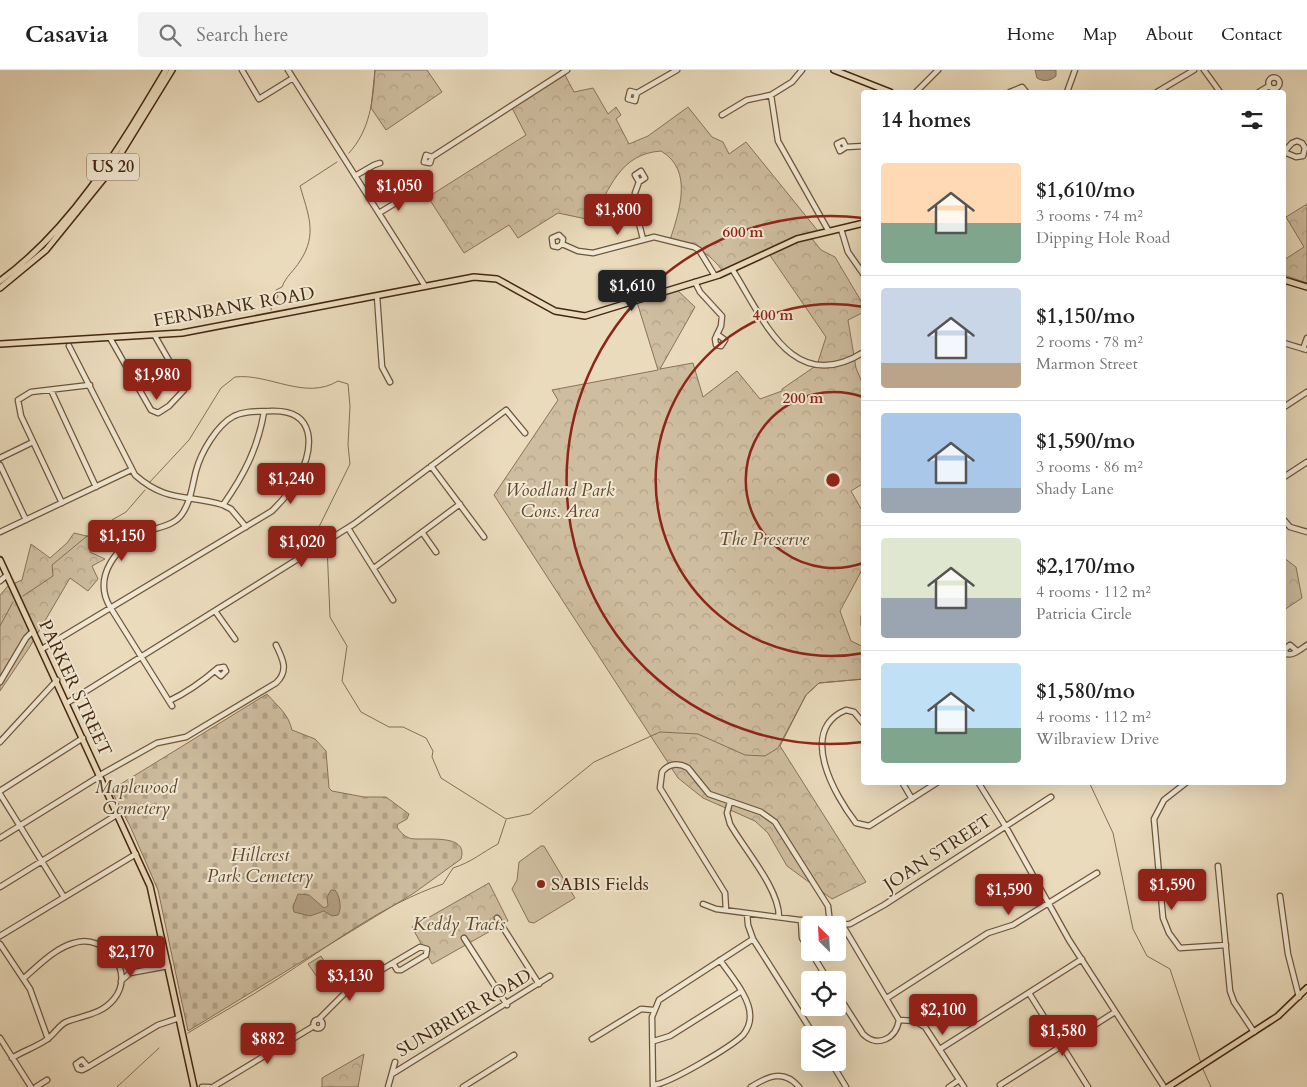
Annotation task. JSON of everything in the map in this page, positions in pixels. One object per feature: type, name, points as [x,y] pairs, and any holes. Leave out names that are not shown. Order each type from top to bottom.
[{"type":"main road","name":"US 20","points":[[0,281],[43,245],[107,166],[166,70]]},
{"type":"main road","name":"US 20","points":[[0,288],[46,250],[110,171],[172,70]]},
{"type":"main road","points":[[834,70],[885,90]]},
{"type":"main road","name":"FERNBANK ROAD","points":[[0,344],[182,333],[471,278],[497,279],[555,311],[585,316],[714,276],[789,242],[828,230],[861,224]]},
{"type":"main road","points":[[1286,281],[1307,287]]},
{"type":"main road","name":"PARKER STREET","points":[[0,560],[57,680],[150,886],[194,1087]]},
{"type":"main road","points":[[1168,1087],[1282,1013],[1307,988]]},
{"type":"street","points":[[242,70],[260,99],[293,78]]},
{"type":"street","points":[[288,70],[425,286]]},
{"type":"street","points":[[432,157],[567,70]]},
{"type":"street","points":[[638,93],[677,70]]},
{"type":"street","points":[[722,115],[747,100],[771,95],[792,82],[802,70]]},
{"type":"street","points":[[918,90],[938,70]]},
{"type":"street","points":[[1068,90],[1075,70]]},
{"type":"street","points":[[1160,90],[1194,70]]},
{"type":"street","points":[[1204,70],[1219,90]]},
{"type":"street","points":[[1262,90],[1269,86]]},
{"type":"street","points":[[771,95],[778,141],[828,230]]},
{"type":"street","points":[[1286,150],[1292,143],[1297,141],[1302,143],[1305,148],[1304,153],[1298,158],[1286,154]]},
{"type":"street","points":[[846,147],[861,146]]},
{"type":"street","points":[[355,176],[380,163]]},
{"type":"street","points":[[639,182],[635,193],[635,208],[643,239]]},
{"type":"street","points":[[379,213],[397,202],[400,196]]},
{"type":"street","points":[[841,229],[848,252],[861,271]]},
{"type":"street","points":[[562,244],[578,251],[593,253],[643,239],[659,238],[694,247],[703,254],[714,276]]},
{"type":"street","points":[[732,269],[780,344],[799,360],[814,366],[832,366],[861,353]]},
{"type":"street","points":[[694,282],[700,292],[721,314],[722,322],[718,334]]},
{"type":"street","points":[[377,296],[382,367],[390,382]]},
{"type":"street","points":[[110,338],[151,410],[158,413],[169,406],[184,390],[155,336]]},
{"type":"street","points":[[1286,343],[1305,350],[1307,338]]},
{"type":"street","points":[[69,346],[131,470],[144,484],[160,492],[223,505],[231,509],[246,527]]},
{"type":"street","points":[[62,503],[18,409],[18,400],[26,393],[90,385]]},
{"type":"street","points":[[51,390],[96,487]]},
{"type":"street","points":[[1286,406],[1307,392]]},
{"type":"street","points":[[67,703],[348,528],[506,410],[525,433]]},
{"type":"street","points":[[42,649],[110,607],[272,511],[286,497],[301,472],[308,446],[306,426],[297,415],[282,412],[243,412],[223,424],[196,469],[190,498],[184,512],[175,521],[133,539],[113,558],[107,567],[103,584],[110,607],[170,704],[193,689],[214,671]]},
{"type":"street","points":[[223,505],[253,455],[260,434],[264,412]]},
{"type":"street","points":[[0,458],[33,442]]},
{"type":"street","points":[[1286,476],[1307,462]]},
{"type":"street","points":[[0,465],[26,520]]},
{"type":"street","points":[[431,466],[484,537]]},
{"type":"street","points":[[0,532],[131,470]]},
{"type":"street","points":[[374,568],[460,504]]},
{"type":"street","points":[[1286,522],[1290,527],[1307,532]]},
{"type":"street","points":[[348,528],[394,600]]},
{"type":"street","points":[[422,532],[436,552]]},
{"type":"street","points":[[0,581],[7,575]]},
{"type":"street","points":[[215,611],[235,639]]},
{"type":"street","points":[[0,682],[26,638],[33,631]]},
{"type":"street","points":[[0,838],[157,743],[186,737],[276,683],[282,676],[284,666],[276,645]]},
{"type":"street","points":[[1297,651],[1307,645]]},
{"type":"street","points":[[0,742],[57,680]]},
{"type":"street","points":[[861,720],[854,712],[846,710],[832,718],[826,725],[824,735],[825,770],[828,779],[852,818],[862,826],[869,826],[933,785]]},
{"type":"street","points":[[64,897],[0,792],[82,738]]},
{"type":"street","points":[[726,910],[725,893],[660,788],[662,772],[671,765],[683,765],[688,768],[710,794],[761,812],[776,822],[828,906],[829,916]]},
{"type":"street","points":[[904,785],[912,799]]},
{"type":"street","points":[[980,785],[1006,826],[1082,959],[1164,1087]]},
{"type":"street","points":[[1183,785],[1164,800],[1154,818],[1164,922],[1180,948],[1226,944]]},
{"type":"street","name":"JOAN STREET","points":[[846,923],[856,921],[884,905],[1051,797]]},
{"type":"street","points":[[730,802],[727,813],[730,824],[772,894],[779,910],[779,917]]},
{"type":"street","points":[[0,887],[118,814]]},
{"type":"street","points":[[0,936],[136,854]]},
{"type":"street","points":[[1218,866],[1232,996],[1254,1032]]},
{"type":"street","points":[[887,998],[988,933],[1013,925],[1097,873]]},
{"type":"street","points":[[1280,896],[1288,952],[1299,997]]},
{"type":"street","points":[[703,904],[726,910],[801,920]]},
{"type":"street","points":[[747,913],[748,925],[753,939],[808,1026]]},
{"type":"street","points":[[497,918],[539,984]]},
{"type":"street","points":[[846,936],[887,998],[899,1020],[896,1031],[891,1036],[881,1040],[871,1040],[863,1034],[846,1007]]},
{"type":"street","points":[[464,938],[507,1005]]},
{"type":"street","points":[[720,960],[748,1006],[750,1017],[743,1035],[674,1079],[653,1086],[653,1010],[664,995],[753,939]]},
{"type":"street","points":[[12,1058],[48,1039],[64,1023],[95,1013],[109,1004],[117,995],[121,981],[120,968],[115,957],[103,946],[91,942],[79,942],[62,949],[24,978]]},
{"type":"street","points":[[0,944],[24,978],[48,1039]]},
{"type":"street","points":[[202,1087],[211,1087],[314,1026],[314,1021],[319,1019],[346,992],[392,963],[421,946],[427,949],[426,955],[402,970],[397,970],[392,963]]},
{"type":"street","points":[[940,1049],[1082,959]]},
{"type":"street","points":[[121,981],[130,973],[168,966]]},
{"type":"street","points":[[120,968],[130,973]]},
{"type":"street","name":"SUNBRIER ROAD","points":[[392,1074],[507,1005],[550,976]]},
{"type":"street","points":[[654,1041],[670,1036],[740,992]]},
{"type":"street","points":[[1029,993],[1088,1087]]},
{"type":"street","points":[[592,1039],[641,1009],[653,1010]]},
{"type":"street","points":[[1000,1085],[1115,1012]]},
{"type":"street","points":[[88,1067],[158,1024],[179,1018]]},
{"type":"street","points":[[899,1020],[912,1020],[923,1025],[964,1087]]},
{"type":"street","points":[[0,1038],[32,1087]]},
{"type":"street","points":[[463,1087],[514,1055]]},
{"type":"street","points":[[388,1087],[395,1062]]},
{"type":"street","points":[[836,1071],[846,1087]]},
{"type":"street","points":[[751,1087],[768,1077],[777,1075],[789,1079],[799,1087]]},
{"type":"street","points":[[36,1087],[47,1080]]},
{"type":"street","points":[[949,1087],[959,1080]]},
{"type":"green space","points":[[375,70],[427,70],[442,92],[386,130],[371,108]]},
{"type":"green space","points":[[565,75],[574,92],[593,88],[608,114],[616,107],[621,115],[616,119],[629,144],[648,136],[688,107],[712,137],[723,142],[729,154],[746,142],[818,231],[809,235],[821,250],[835,257],[861,301],[861,314],[848,320],[856,368],[861,380],[861,485],[851,491],[861,509],[861,572],[840,611],[851,641],[861,646],[861,679],[819,683],[806,695],[780,746],[866,882],[832,899],[787,866],[768,833],[755,821],[703,798],[678,778],[494,495],[558,400],[552,390],[658,370],[636,299],[675,288],[695,307],[660,369],[693,363],[703,397],[737,371],[760,399],[782,391],[782,389],[817,365],[826,337],[769,254],[724,273],[712,259],[701,251],[670,240],[680,205],[681,180],[678,169],[671,159],[661,151],[635,159],[626,166],[611,185],[591,220],[558,213],[518,238],[509,225],[464,253],[428,197],[526,135],[512,108]]},
{"type":"green space","points":[[1307,204],[1307,283],[1286,276],[1286,259],[1304,247],[1286,217]]},
{"type":"green space","points":[[74,533],[99,539],[90,552],[105,559],[92,566],[98,579],[88,591],[70,578],[29,648],[0,691],[0,595],[8,586],[22,580],[31,544],[50,558],[67,543]]},
{"type":"green space","points":[[1286,560],[1296,567],[1302,598],[1286,609]]},
{"type":"green space","name":"Hillcrest Park Cemetery","points":[[267,694],[285,715],[292,730],[315,739],[326,751],[329,788],[332,791],[364,797],[386,797],[409,814],[407,819],[398,824],[397,827],[404,835],[414,839],[451,841],[458,844],[462,850],[461,859],[414,893],[188,1031],[158,890],[130,826],[111,790]]},
{"type":"green space","name":"SABIS Fields","points":[[541,846],[544,846],[575,898],[534,923],[529,922],[512,889],[517,880],[519,862]]},
{"type":"green space","name":"Keddy Tracts","points":[[489,883],[508,921],[432,964],[412,927]]},
{"type":"green space","points":[[321,956],[329,969],[317,977],[308,964]]},
{"type":"green space","points":[[364,1054],[358,1087],[322,1087],[322,1078]]},
{"type":"shaded area","points":[[1035,70],[1056,70],[1056,76],[1049,80],[1042,80],[1037,78]]},
{"type":"shaded area","points":[[331,890],[335,890],[339,899],[340,909],[338,915],[332,916],[324,911],[310,916],[294,912],[293,907],[298,894],[309,895],[324,908],[328,906],[327,897]]},
{"type":"waterway","points":[[349,153],[362,135],[366,125],[373,93],[375,70]]},
{"type":"waterway","points":[[271,310],[273,301],[278,297],[276,290],[282,287],[298,265],[309,242],[310,224],[300,186],[337,162]]},
{"type":"waterway","points":[[149,483],[189,440],[221,388],[235,377],[248,377],[313,388],[338,381],[348,384],[350,406],[348,445],[350,464],[317,531],[323,539]]},
{"type":"waterway","points":[[23,596],[53,576],[52,565],[87,536],[96,535],[112,520],[126,512],[145,490]]},
{"type":"waterway","points":[[327,545],[330,617],[347,646],[342,681],[361,712],[389,727],[403,727],[426,738],[433,751],[432,757],[441,778],[506,819],[530,814],[594,762],[660,732],[698,734],[745,755],[765,756],[778,748],[806,695],[819,683],[861,679]]},
{"type":"waterway","points":[[0,626],[13,602]]},
{"type":"waterway","points":[[1090,785],[1113,833],[1133,929],[1147,956],[1170,969],[1201,1063]]},
{"type":"waterway","points":[[188,1033],[265,987],[377,914],[443,884],[453,868],[460,866],[498,844],[506,820]]},
{"type":"waterway","points":[[117,1087],[159,1048]]},
{"type":"waterway","points":[[1202,1067],[1211,1087]]},
{"type":"place","name":"SABIS Fields","points":[[541,884]]},
{"type":"park label","name":"Woodland Park Cons. Area","points":[[560,500]]},
{"type":"park label","name":"The Preserve","points":[[764,539]]},
{"type":"park label","name":"Maplewood Cemetery","points":[[136,798]]}]
